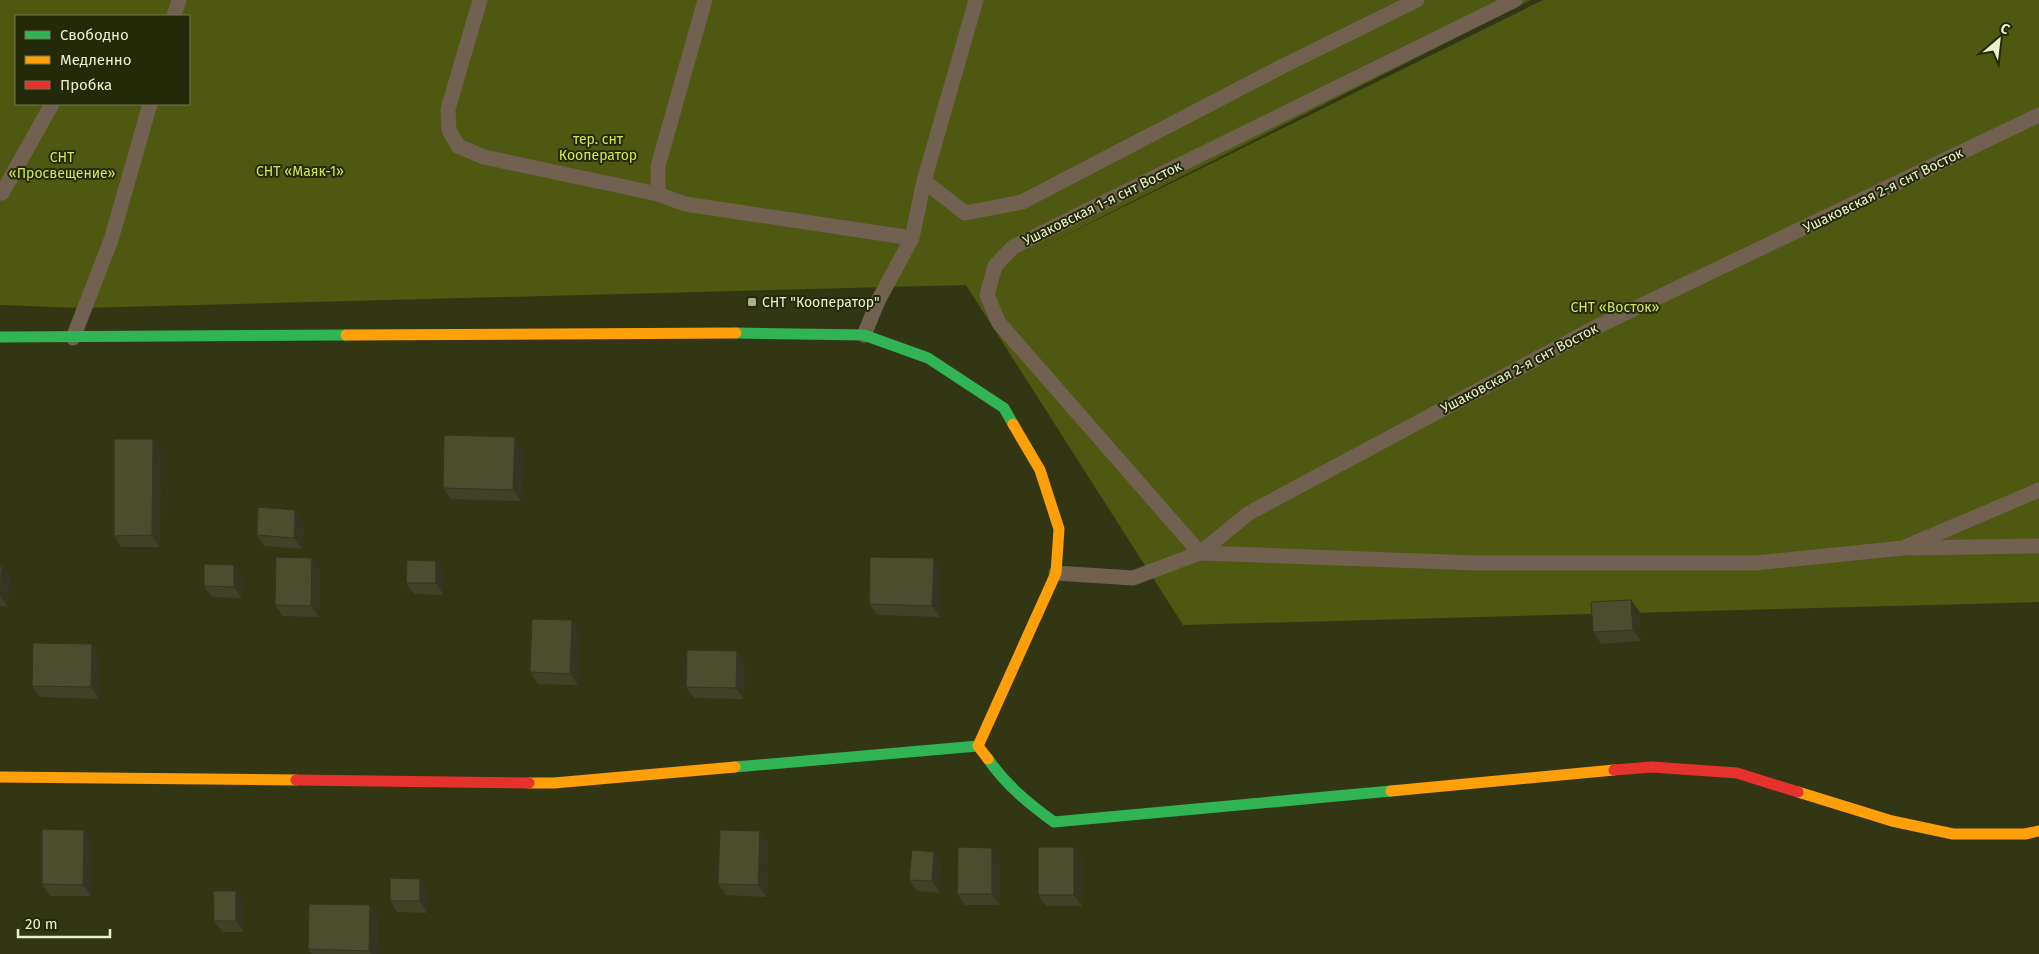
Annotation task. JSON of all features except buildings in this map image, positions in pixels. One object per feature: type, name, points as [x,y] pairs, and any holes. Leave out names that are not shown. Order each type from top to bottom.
[{"type":"street","points":[[0,337],[864,334],[928,358],[1004,408],[1040,470],[1059,529],[1056,573],[978,746]]},
{"type":"street","points":[[0,777],[554,783],[978,746]]},
{"type":"street","points":[[978,746],[1001,778],[1029,804],[1054,822],[1652,767],[1737,773],[1892,821],[1952,834],[2025,834],[2039,831]]},
{"type":"lane","points":[[174,15],[179,0]]},
{"type":"lane","points":[[480,0],[448,109],[449,130],[458,146],[484,157],[658,194],[685,204],[912,238]]},
{"type":"lane","points":[[658,194],[658,166],[705,0]]},
{"type":"lane","points":[[864,334],[878,301],[912,238],[924,181],[976,0]]},
{"type":"lane","points":[[924,181],[965,213],[1022,202],[1283,66],[1417,0]]},
{"type":"lane","name":"Ушаковская 1-я снт Восток","points":[[1200,553],[1000,324],[987,295],[995,266],[1013,247],[1515,0]]},
{"type":"lane","points":[[0,192],[2,193],[51,105]]},
{"type":"lane","points":[[73,338],[111,240],[150,105]]},
{"type":"lane","name":"Ушаковская 2-я снт Восток","points":[[1056,573],[1133,578],[1200,553],[1249,513],[1594,328],[2039,115]]},
{"type":"lane","points":[[1903,548],[2039,490]]},
{"type":"lane","points":[[1200,553],[1475,563],[1746,563],[1903,548],[2039,546]]},
{"type":"green space","name":"СНТ «Восток»","points":[[0,0],[1531,0],[1044,246],[1543,0],[2039,0],[2039,602],[1183,625],[966,285],[80,308],[0,305]]},
{"type":"traffic: fast","points":[[736,333],[864,335],[928,358],[1004,408],[1013,424]]},
{"type":"traffic: fast","points":[[0,337],[346,335]]},
{"type":"traffic: fast","points":[[735,767],[978,746]]},
{"type":"traffic: fast","points":[[988,759],[1018,794],[1054,822],[1391,791]]},
{"type":"traffic: slow","points":[[346,335],[736,333]]},
{"type":"traffic: slow","points":[[988,759],[978,746],[1056,573],[1059,529],[1040,470],[1013,424]]},
{"type":"traffic: slow","points":[[529,783],[554,783],[735,767]]},
{"type":"traffic: slow","points":[[1391,791],[1614,770]]},
{"type":"traffic: slow","points":[[0,777],[296,780]]},
{"type":"traffic: slow","points":[[1798,792],[1892,821],[1953,834],[2025,834],[2039,831]]},
{"type":"traffic: jam","points":[[1614,770],[1652,767],[1737,773],[1798,792]]},
{"type":"traffic: jam","points":[[296,780],[529,783]]},
{"type":"place","name":"СНТ \"Кооператор\"","points":[[752,302]]},
{"type":"park label","name":"тер. снт Кооператор","points":[[598,148]]},
{"type":"park label","name":"СНТ «Просвещение»","points":[[62,166]]},
{"type":"park label","name":"СНТ «Маяк-1»","points":[[300,171]]}]
